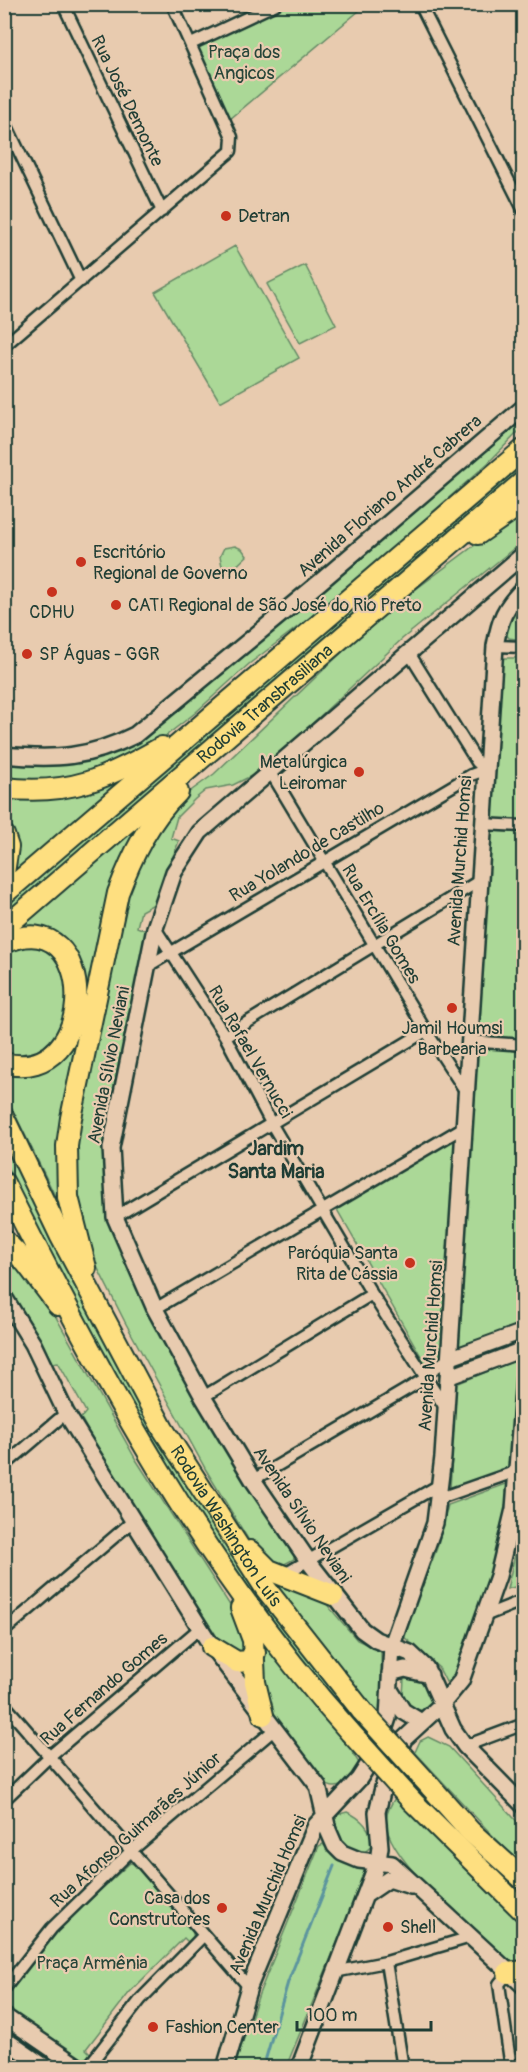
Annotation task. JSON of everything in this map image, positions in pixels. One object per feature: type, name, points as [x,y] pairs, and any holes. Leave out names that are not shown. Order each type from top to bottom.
[{"type":"highway","points":[[448,512],[457,497],[524,434]]},
{"type":"highway","name":"Rodovia Transbrasiliana","points":[[4,894],[524,449]]},
{"type":"highway","name":"Rodovia Transbrasiliana","points":[[4,928],[524,481]]},
{"type":"highway","points":[[437,555],[452,552],[524,502]]},
{"type":"highway","points":[[4,788],[59,788],[81,785],[113,775],[205,721]]},
{"type":"highway","points":[[85,1280],[87,1263],[68,1197],[67,1146],[111,922],[130,861],[148,830],[165,804],[206,764],[218,745]]},
{"type":"highway","points":[[4,835],[8,847],[4,873]]},
{"type":"highway","points":[[4,943],[23,937],[40,938],[55,944],[67,955],[75,969],[78,986],[67,1039],[57,1050],[30,1066],[4,1063]]},
{"type":"highway","name":"Rodovia Washington Luís","points":[[4,1118],[163,1429],[266,1589],[362,1711],[470,1831],[524,1880]]},
{"type":"highway","name":"Rodovia Washington Luís","points":[[4,1183],[78,1326],[153,1463],[238,1591],[311,1687],[350,1732],[448,1840],[524,1912]]},
{"type":"highway","points":[[4,1240],[26,1263],[46,1292],[78,1326]]},
{"type":"highway","points":[[219,1517],[269,1570],[333,1595]]},
{"type":"highway","points":[[238,1591],[255,1653],[255,1682],[269,1722]]},
{"type":"highway","points":[[212,1647],[237,1662],[248,1661],[255,1653]]},
{"type":"main road","name":"Avenida Floriano André Cabrera","points":[[4,755],[41,759],[83,755],[108,749],[135,735],[320,582],[524,407]]},
{"type":"main road","name":"Avenida Sílvio Neviani","points":[[524,554],[200,832],[174,872],[155,928],[111,1148],[115,1217],[155,1309],[203,1397],[253,1480],[309,1562],[362,1630],[410,1653],[430,1675],[453,1729],[465,1746],[524,1806]]},
{"type":"main road","points":[[488,585],[504,595],[507,605]]},
{"type":"main road","name":"Avenida Murchid Homsi","points":[[225,2067],[249,1987],[316,1825],[368,1767],[388,1718],[392,1645],[423,1560],[440,1491],[485,770],[495,646],[499,623],[507,605],[524,588]]},
{"type":"main road","points":[[5,1300],[33,1344],[66,1413],[212,1647],[318,1786],[331,1838],[342,1853],[360,1860],[392,1864],[471,1937],[516,1972],[524,1986]]},
{"type":"main road","points":[[298,2067],[378,1861],[380,1847],[377,1812],[381,1793],[404,1739],[442,1704],[461,1681],[484,1616],[505,1550],[521,1479],[524,1376]]},
{"type":"main road","points":[[390,1672],[405,1669],[430,1675]]},
{"type":"main road","points":[[390,1690],[403,1711],[420,1722]]},
{"type":"main road","points":[[366,1895],[389,1879],[417,1888]]},
{"type":"main road","points":[[4,2016],[80,2067]]},
{"type":"main road","points":[[4,2038],[46,2067]]},
{"type":"street","name":"Rua José Demonte","points":[[63,4],[162,211]]},
{"type":"street","points":[[4,346],[228,155],[234,147],[232,137],[171,4]]},
{"type":"street","points":[[191,44],[276,4]]},
{"type":"street","points":[[420,4],[524,210]]},
{"type":"street","points":[[4,120],[81,281]]},
{"type":"street","points":[[495,646],[524,646]]},
{"type":"street","points":[[409,653],[477,762],[485,770]]},
{"type":"street","name":"Rua Yolando de Castilho","points":[[148,966],[471,775],[485,770]]},
{"type":"street","name":"Rua Ercília Gomes","points":[[270,771],[426,1031],[466,1092]]},
{"type":"street","points":[[482,824],[524,826]]},
{"type":"street","points":[[225,1036],[479,881]]},
{"type":"street","name":"Rua Rafael Vernucci","points":[[155,928],[225,1036],[271,1123],[372,1294],[446,1408]]},
{"type":"street","points":[[115,1217],[426,1031]]},
{"type":"street","points":[[469,1041],[524,1045]]},
{"type":"street","points":[[155,1309],[464,1127]]},
{"type":"street","points":[[203,1397],[372,1294]]},
{"type":"street","points":[[426,1378],[429,1372],[450,1358],[524,1331]]},
{"type":"street","points":[[253,1480],[426,1378],[448,1377],[524,1349]]},
{"type":"street","points":[[4,1466],[66,1413]]},
{"type":"street","points":[[283,1575],[440,1491],[521,1479]]},
{"type":"street","points":[[4,1631],[134,1521]]},
{"type":"street","points":[[484,1616],[524,1600]]},
{"type":"street","name":"Rua Fernando Gomes","points":[[4,1800],[51,1756],[200,1628]]},
{"type":"street","points":[[4,1704],[249,1987]]},
{"type":"street","name":"Rua Afonso Guimarães Júnior","points":[[4,1989],[52,1928],[269,1722]]},
{"type":"street","points":[[465,1746],[524,1724]]},
{"type":"street","points":[[87,2067],[141,1999],[203,1936]]},
{"type":"street","points":[[334,1972],[387,1962],[471,1937]]},
{"type":"street","points":[[387,1962],[403,2067]]},
{"type":"street","points":[[511,2067],[499,1984],[516,1972]]},
{"type":"green space","name":"Praça dos Angicos","points":[[285,5],[366,5],[230,119],[196,46]]},
{"type":"green space","points":[[235,246],[299,358],[220,402],[155,292]]},
{"type":"green space","points":[[305,265],[336,325],[300,343],[267,284]]},
{"type":"green space","points":[[523,415],[523,427],[488,463],[342,593],[249,664],[195,713],[145,752],[66,781],[5,780],[4,759],[113,751]]},
{"type":"green space","points":[[523,458],[523,473],[5,920],[4,901]]},
{"type":"green space","points":[[523,509],[523,541],[402,639],[281,753],[251,776],[233,785],[206,790],[177,817],[171,838],[179,841],[154,904],[141,911],[137,927],[147,931],[112,1104],[106,1149],[111,1217],[294,1552],[294,1559],[281,1566],[272,1564],[251,1544],[206,1470],[125,1322],[84,1241],[78,1217],[76,1133],[120,913],[139,860],[181,798],[214,774],[380,616]]},
{"type":"green space","points":[[235,546],[242,549],[247,556],[231,571],[222,566],[220,556],[224,548]]},
{"type":"green space","points":[[523,597],[523,640],[509,638],[505,633],[508,620]]},
{"type":"green space","points":[[502,658],[523,658],[523,821],[495,819],[491,814]]},
{"type":"green space","points":[[135,772],[10,877],[15,849],[5,818],[5,791]]},
{"type":"green space","points":[[151,814],[120,873],[65,1216],[5,1094],[5,1070],[59,1057],[77,964],[13,931]]},
{"type":"green space","points":[[493,831],[523,833],[523,1040],[481,1037],[477,1028],[489,836]]},
{"type":"green space","points":[[24,944],[56,957],[66,971],[68,981],[61,1030],[52,1043],[32,1058],[5,1056],[4,952]]},
{"type":"green space","points":[[480,1048],[523,1051],[524,1269],[520,1325],[459,1347],[475,1053]]},
{"type":"green space","points":[[5,1133],[75,1278],[359,1719],[352,1727],[317,1686],[158,1459],[42,1240],[5,1162]]},
{"type":"green space","points":[[457,1136],[443,1354],[436,1361],[425,1363],[335,1206]]},
{"type":"green space","points":[[4,1245],[43,1294],[135,1458],[242,1624],[247,1656],[223,1646],[118,1484],[81,1418],[86,1412],[58,1362],[52,1363],[5,1286]]},
{"type":"green space","points":[[519,1359],[513,1468],[450,1490],[456,1384]]},
{"type":"green space","points":[[509,1483],[512,1488],[503,1539],[454,1679],[446,1682],[439,1668],[403,1636],[437,1548],[448,1505]]},
{"type":"green space","points":[[523,1521],[523,1585],[507,1589]]},
{"type":"green space","points":[[264,1575],[324,1601],[357,1640],[381,1651],[382,1720]]},
{"type":"green space","points":[[262,1641],[352,1748],[359,1763],[350,1779],[341,1786],[335,1787],[324,1783],[269,1709],[261,1673]]},
{"type":"green space","points":[[412,1676],[424,1680],[434,1701],[426,1710],[416,1709],[403,1697],[404,1679]]},
{"type":"green space","points":[[428,1737],[449,1747],[523,1828],[523,1865],[415,1752],[420,1741]]},
{"type":"green space","points":[[395,1798],[523,1923],[523,1966],[510,1962],[457,1916],[416,1875],[400,1854],[389,1835],[386,1819]]},
{"type":"green space","points":[[347,1812],[357,1817],[368,1829],[372,1845],[365,1852],[358,1854],[346,1848],[338,1834],[333,1819],[336,1815]]},
{"type":"green space","points":[[323,1844],[333,1856],[367,1870],[286,2067],[234,2068],[259,1994],[319,1846]]},
{"type":"green space","name":"Praça Armênia","points":[[130,1863],[135,1864],[192,1929],[194,1939],[190,1944],[184,1938],[129,1993],[86,2049],[91,2054],[82,2061],[5,2011],[4,2000],[56,1931]]},
{"type":"waterway","points":[[263,2068],[288,1982],[334,1866]]},
{"type":"place","name":"Detran","points":[[226,216]]},
{"type":"place","name":"Escritório Regional de Governo","points":[[81,562]]},
{"type":"place","name":"CDHU","points":[[52,592]]},
{"type":"place","name":"CATI Regional de São José do Rio Preto","points":[[116,605]]},
{"type":"place","name":"SP Águas - GGR","points":[[27,654]]},
{"type":"place","name":"Metalúrgica Leiromar","points":[[359,772]]},
{"type":"place","name":"Jamil Houmsi Barbearia","points":[[452,1008]]},
{"type":"place","name":"Paróquia Santa Rita de Cássia","points":[[410,1263]]},
{"type":"place","name":"Casa dos Construtores","points":[[222,1908]]},
{"type":"place","name":"Shell","points":[[388,1927]]},
{"type":"place","name":"Fashion Center","points":[[153,2027]]},
{"type":"district","name":"Jardim Santa Maria","points":[[276,1160]]}]
